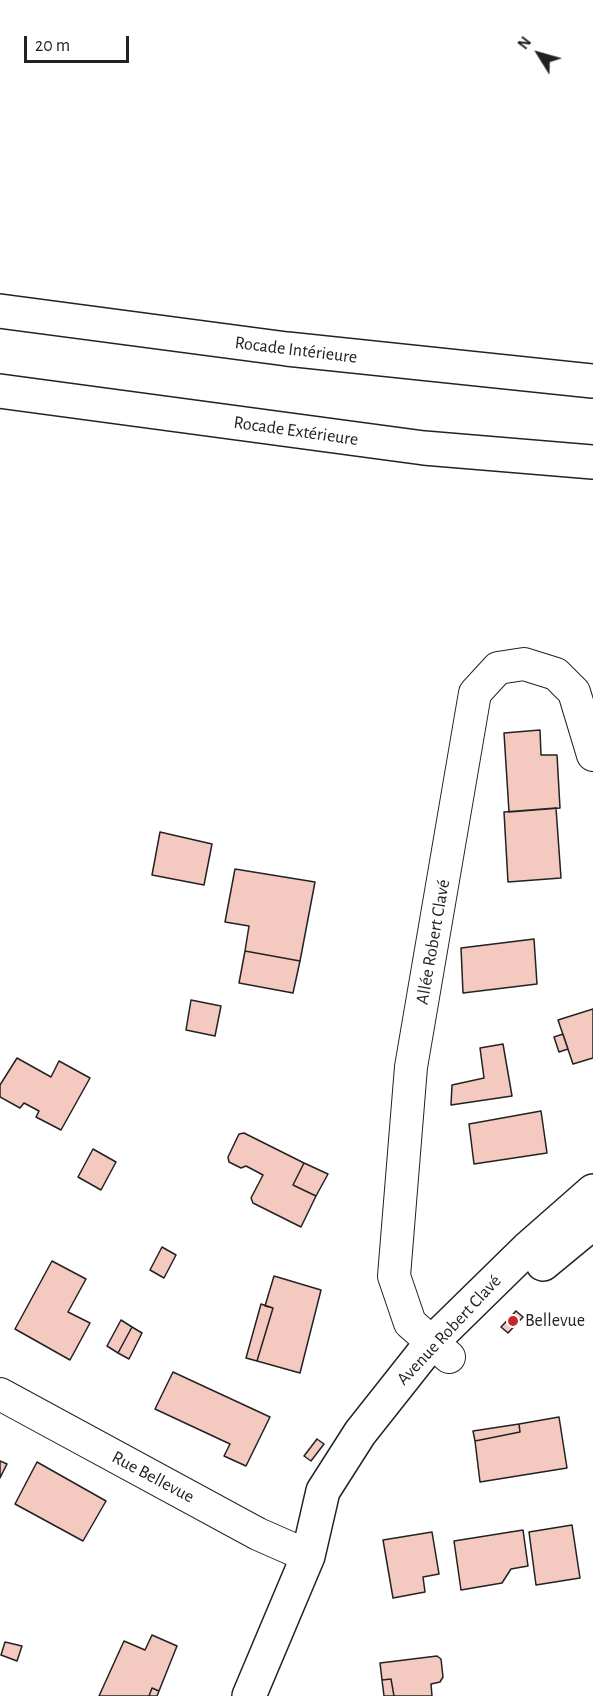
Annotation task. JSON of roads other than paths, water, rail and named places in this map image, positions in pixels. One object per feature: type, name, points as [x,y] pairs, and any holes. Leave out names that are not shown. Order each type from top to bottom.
[{"type":"main road","name":"Rocade Intérieure","points":[[0,311],[286,350],[593,381]]},
{"type":"main road","name":"Rocade Extérieure","points":[[0,391],[424,448],[593,462]]},
{"type":"main road","name":"Avenue Robert Clavé","points":[[249,1696],[308,1556],[323,1491],[360,1433],[440,1350],[527,1249],[593,1191]]},
{"type":"main road","name":"Avenue Robert Clavé","points":[[440,1350],[593,1223]]},
{"type":"street","name":"Allée Robert Clavé","points":[[440,1350],[410,1323],[398,1292],[394,1276],[397,1216],[411,1067],[475,693],[498,668],[524,664],[556,674],[574,692],[593,755]]},
{"type":"street","name":"Rue Bellevue","points":[[0,1394],[258,1534],[308,1556]]},
{"type":"place","name":"Bellevue","points":[[513,1321]]}]
